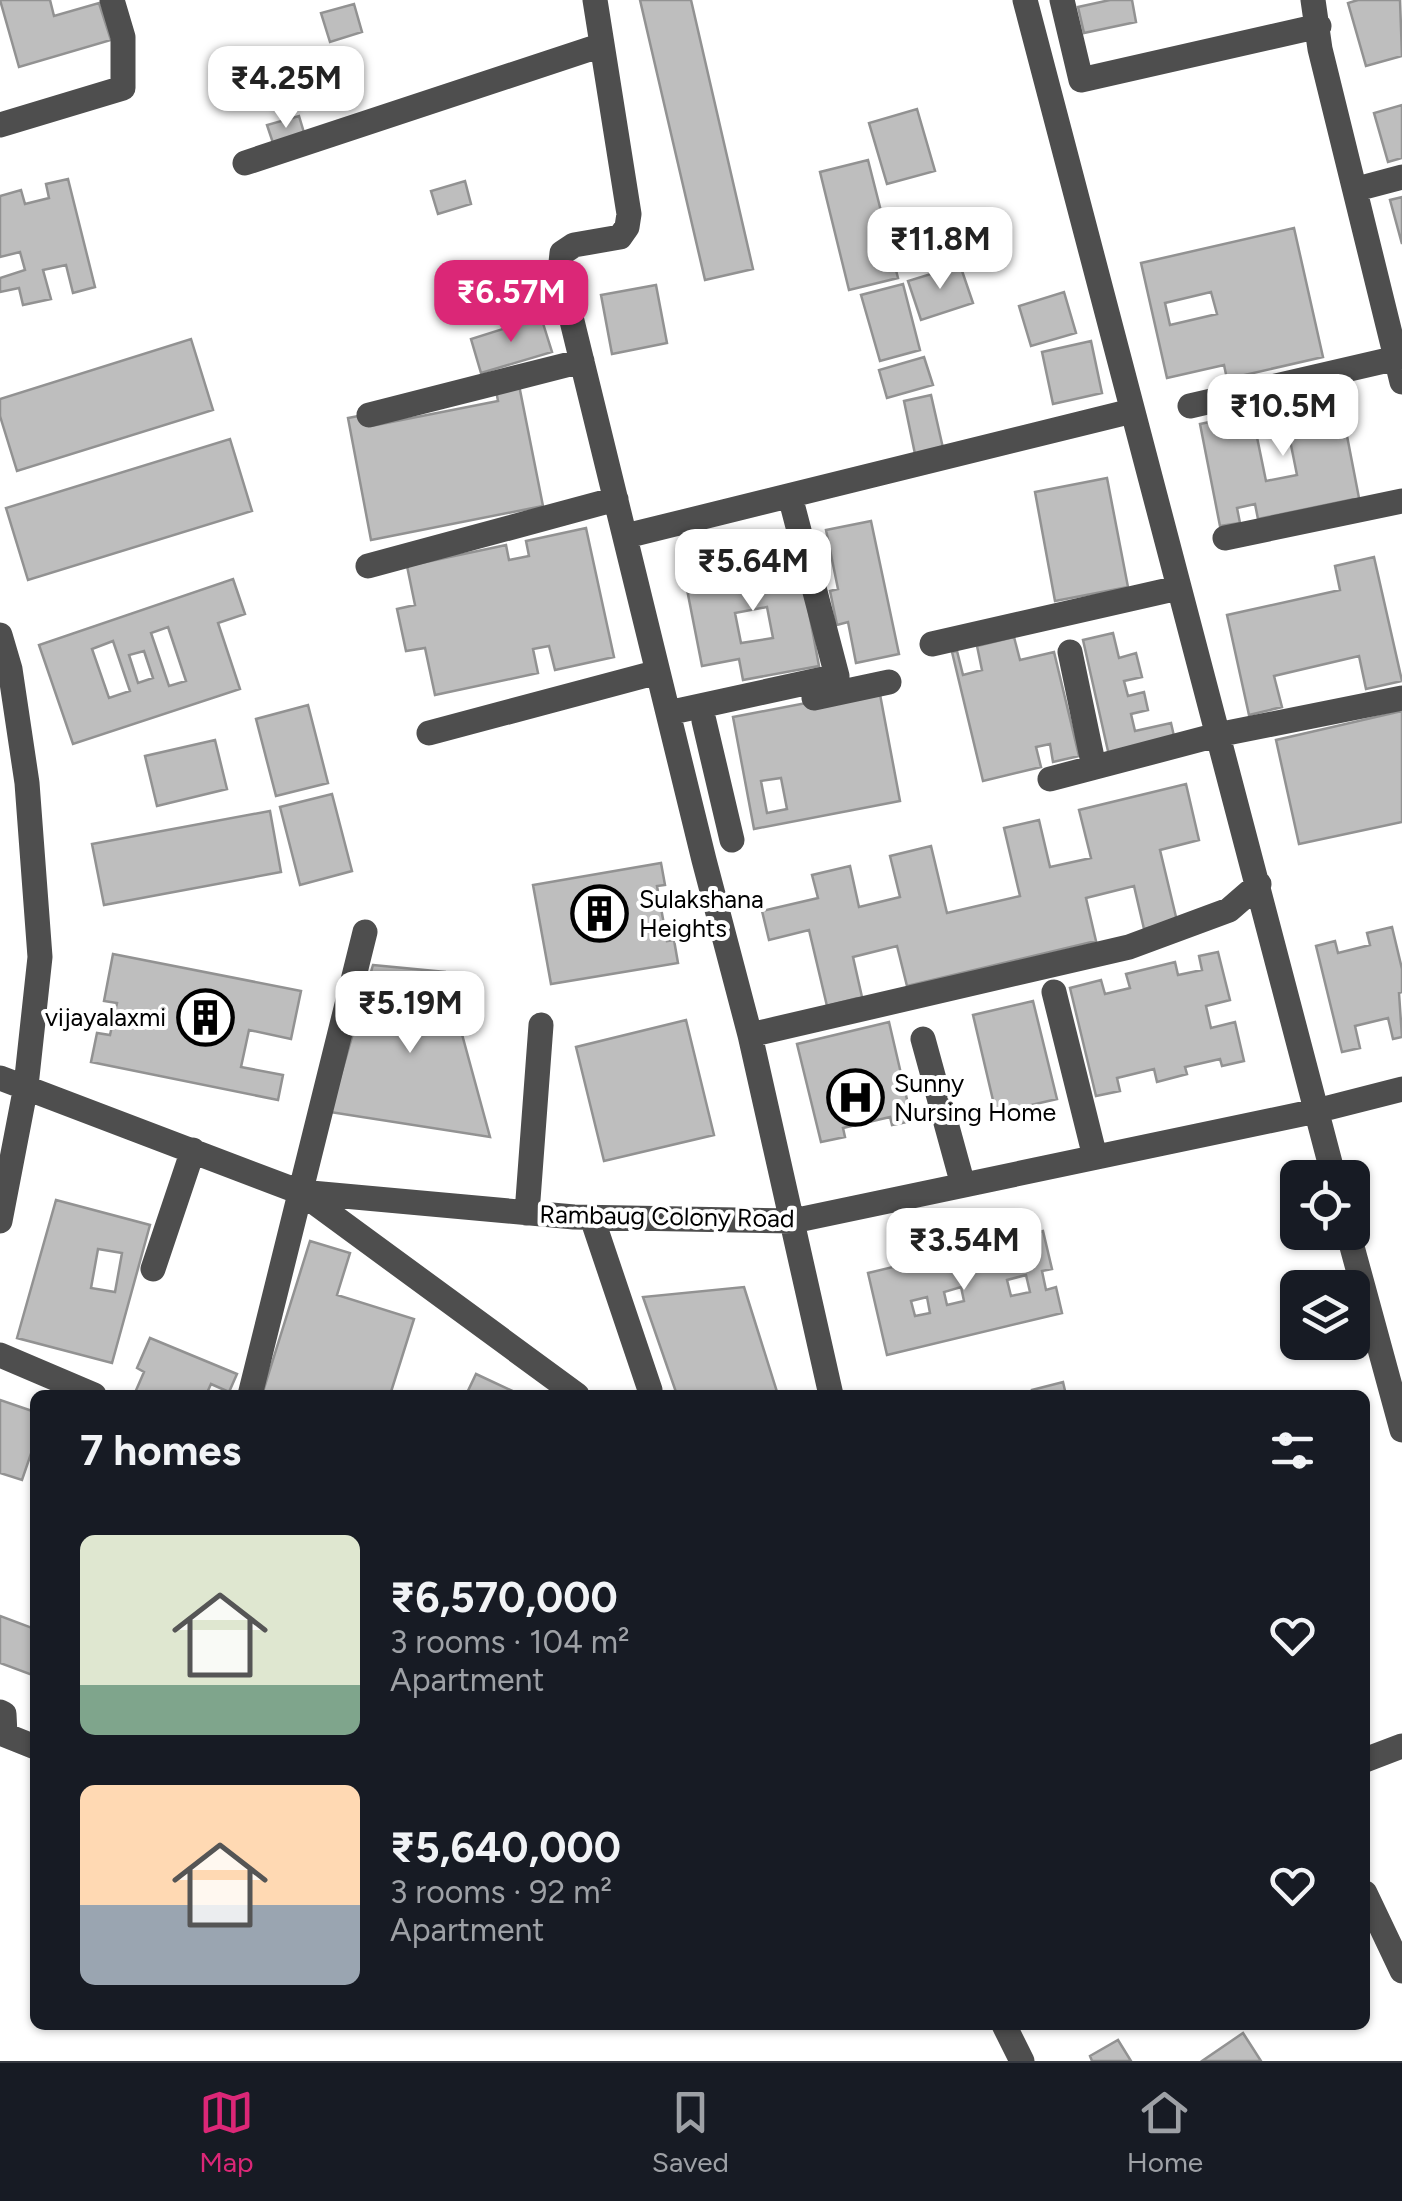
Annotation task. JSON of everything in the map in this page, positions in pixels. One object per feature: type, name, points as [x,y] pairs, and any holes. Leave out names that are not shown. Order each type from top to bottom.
[{"type":"street","points":[[0,124],[124,88],[124,37],[112,0]]},
{"type":"street","points":[[594,0],[629,214],[620,237],[574,245],[562,253],[560,272],[750,1035],[831,1390]]},
{"type":"street","points":[[1025,0],[1329,1160]]},
{"type":"street","points":[[1062,0],[1082,80],[1319,26]]},
{"type":"street","points":[[1190,406],[1401,375],[1320,49],[1313,0]]},
{"type":"street","points":[[245,163],[602,44]]},
{"type":"street","points":[[1357,189],[1402,177]]},
{"type":"street","points":[[370,415],[582,361]]},
{"type":"street","points":[[626,536],[1132,411]]},
{"type":"street","points":[[670,720],[837,676],[790,496]]},
{"type":"street","points":[[368,566],[616,499]]},
{"type":"street","points":[[1225,538],[1402,501]]},
{"type":"street","points":[[932,644],[1178,588]]},
{"type":"street","points":[[0,635],[10,669],[26,783],[40,958],[26,1086],[0,1221]]},
{"type":"street","points":[[1070,652],[1094,767]]},
{"type":"street","points":[[430,733],[658,672]]},
{"type":"street","points":[[670,720],[704,721],[889,682]]},
{"type":"street","points":[[1050,779],[1217,735],[1402,698]]},
{"type":"street","points":[[704,721],[732,840]]},
{"type":"street","points":[[750,1035],[1129,947],[1229,910],[1259,884]]},
{"type":"street","points":[[251,1390],[365,932]]},
{"type":"street","points":[[1054,992],[1095,1157]]},
{"type":"street","points":[[527,1213],[542,1025]]},
{"type":"street","points":[[923,1039],[963,1185]]},
{"type":"street","name":"Rambaug Colony Road","points":[[0,1078],[300,1192],[592,1218],[793,1221],[1316,1111],[1402,1089]]},
{"type":"street","points":[[152,1269],[192,1150]]},
{"type":"street","points":[[300,1192],[570,1390]]},
{"type":"street","points":[[592,1218],[650,1390]]},
{"type":"street","points":[[1353,1250],[1402,1430]]},
{"type":"street","points":[[0,1355],[82,1390]]},
{"type":"street","points":[[0,1712],[4,1714],[4,1735],[30,1746]]},
{"type":"street","points":[[1370,1758],[1402,1746]]},
{"type":"street","points":[[1370,1904],[1402,1971]]},
{"type":"street","points":[[1006,2030],[1022,2061]]},
{"type":"building","points":[[0,0],[50,0],[54,16],[99,3],[111,40],[19,67]]},
{"type":"building","points":[[640,0],[691,0],[753,269],[705,280]]},
{"type":"building","points":[[1132,0],[1136,22],[1084,33],[1078,7]]},
{"type":"building","points":[[1400,0],[1402,56],[1366,66],[1348,3]]},
{"type":"building","points":[[354,4],[362,32],[330,42],[321,13]]},
{"type":"building","points":[[291,55],[300,81],[275,89],[267,63]]},
{"type":"building","points":[[253,71],[260,93],[238,101],[232,78]]},
{"type":"building","points":[[1402,105],[1402,158],[1388,162],[1374,113]]},
{"type":"building","points":[[917,109],[935,171],[887,184],[869,123]]},
{"type":"building","points":[[299,116],[305,136],[274,146],[267,125]]},
{"type":"building","points":[[868,160],[898,278],[849,290],[820,172]]},
{"type":"building","points":[[68,179],[95,287],[73,293],[66,265],[43,270],[51,299],[23,305],[19,288],[0,292],[0,278],[25,270],[20,252],[0,257],[0,196],[21,190],[25,204],[49,198],[46,184]]},
{"type":"building","points":[[465,181],[471,204],[438,214],[431,191]]},
{"type":"building","points":[[1402,197],[1402,244],[1390,200]]},
{"type":"building","points":[[1294,228],[1323,357],[1227,379],[1224,365],[1167,378],[1141,263]]},
{"type":"building","points":[[960,265],[973,303],[921,320],[908,281]]},
{"type":"building","points":[[903,284],[920,350],[880,361],[861,295]]},
{"type":"building","points":[[656,285],[667,343],[612,354],[601,295]]},
{"type":"building","points":[[1064,292],[1076,333],[1031,346],[1019,306]]},
{"type":"building","points":[[1211,292],[1217,314],[1170,325],[1165,303]]},
{"type":"building","points":[[541,317],[552,352],[481,373],[471,339]]},
{"type":"building","points":[[191,339],[213,410],[17,471],[0,416],[0,399]]},
{"type":"building","points":[[1091,341],[1102,393],[1053,404],[1042,352]]},
{"type":"building","points":[[924,357],[933,385],[887,398],[879,370]]},
{"type":"building","points":[[1337,384],[1359,498],[1258,519],[1255,504],[1237,508],[1240,523],[1220,526],[1200,424],[1252,413],[1266,481],[1297,475],[1281,395]]},
{"type":"building","points":[[519,385],[543,506],[371,540],[348,418],[369,414],[371,426],[498,401],[496,390]]},
{"type":"building","points":[[931,395],[943,448],[915,454],[904,401]]},
{"type":"building","points":[[230,439],[252,511],[28,580],[6,508]]},
{"type":"building","points":[[1107,478],[1128,587],[1055,601],[1035,492]]},
{"type":"building","points":[[871,521],[899,654],[856,663],[848,622],[837,625],[830,591],[838,589],[826,530]]},
{"type":"building","points":[[586,528],[614,657],[555,670],[549,646],[533,649],[538,673],[435,695],[425,648],[406,651],[397,609],[415,605],[407,566],[506,545],[509,560],[529,556],[526,541]]},
{"type":"building","points":[[797,548],[819,666],[743,680],[739,659],[702,666],[683,569]],"holes":[[[767,607],[773,638],[741,643],[735,613]]]},
{"type":"building","points":[[1374,557],[1402,681],[1366,689],[1359,656],[1274,676],[1282,707],[1249,715],[1227,615],[1340,590],[1335,566]]},
{"type":"building","points":[[233,579],[245,614],[218,623],[240,689],[73,744],[39,645]],"holes":[[[168,627],[186,681],[169,686],[151,633]],[[113,641],[130,691],[109,698],[92,649]],[[144,651],[153,678],[138,683],[129,655]]]},
{"type":"building","points":[[1113,633],[1119,658],[1136,653],[1142,677],[1124,681],[1128,696],[1144,692],[1148,710],[1131,714],[1135,731],[1171,723],[1176,745],[1110,760],[1083,640]]},
{"type":"building","points":[[1014,637],[1020,660],[1054,652],[1079,756],[1053,762],[1050,744],[1036,747],[1041,767],[983,781],[952,652],[957,651],[963,675],[982,670],[977,646]]},
{"type":"building","points":[[879,689],[900,801],[754,829],[733,717]],"holes":[[[781,778],[787,809],[767,813],[761,781]]]},
{"type":"building","points":[[308,705],[328,783],[276,796],[256,719]]},
{"type":"building","points":[[1402,711],[1402,822],[1299,844],[1276,740]]},
{"type":"building","points":[[215,740],[227,789],[157,806],[145,756]]},
{"type":"building","points":[[1186,784],[1199,840],[1160,850],[1177,921],[1144,929],[1134,886],[1086,898],[1096,941],[907,986],[897,946],[853,957],[862,997],[827,1006],[809,930],[769,940],[762,911],[818,898],[812,875],[850,866],[859,907],[900,897],[890,856],[931,846],[947,913],[1020,896],[1004,828],[1039,820],[1050,867],[1091,858],[1079,810]]},
{"type":"building","points":[[332,794],[352,871],[300,885],[280,807]]},
{"type":"building","points":[[270,811],[281,872],[104,905],[92,844]]},
{"type":"building","name":"Sulakshana Heights","points":[[661,863],[665,885],[657,886],[667,941],[674,940],[678,963],[551,984],[533,885]]},
{"type":"building","points":[[1392,927],[1402,969],[1402,1037],[1393,1039],[1388,1018],[1355,1026],[1360,1048],[1342,1052],[1316,946],[1335,941],[1338,953],[1370,945],[1367,933]]},
{"type":"building","points":[[1218,952],[1230,1000],[1206,1006],[1211,1028],[1235,1022],[1244,1061],[1222,1066],[1220,1059],[1185,1067],[1187,1074],[1157,1082],[1154,1069],[1117,1078],[1120,1091],[1096,1096],[1070,988],[1101,980],[1105,994],[1130,988],[1126,974],[1175,962],[1178,975],[1202,970],[1199,956]]},
{"type":"building","name":"vijayalaxmi","points":[[113,954],[301,991],[291,1039],[249,1030],[241,1067],[283,1075],[278,1100],[91,1062],[97,1033],[110,1035],[117,1003],[104,1001]]},
{"type":"building","points":[[373,965],[445,972],[490,1137],[330,1112]]},
{"type":"building","points":[[1033,1001],[1057,1099],[996,1113],[973,1015]]},
{"type":"building","points":[[686,1020],[714,1135],[604,1161],[576,1047]]},
{"type":"building","points":[[889,1022],[912,1121],[892,1125],[890,1117],[843,1128],[845,1137],[821,1142],[797,1044]]},
{"type":"building","points":[[56,1200],[150,1225],[112,1363],[17,1338]],"holes":[[[98,1249],[122,1253],[115,1292],[91,1288]]]},
{"type":"building","points":[[1043,1231],[1052,1269],[1042,1271],[1046,1290],[1056,1287],[1062,1313],[887,1355],[868,1273]],"holes":[[[1026,1275],[1030,1292],[1011,1296],[1007,1280]],[[961,1287],[964,1301],[947,1305],[944,1292]],[[927,1297],[930,1313],[915,1316],[911,1301]]]},
{"type":"building","points":[[310,1241],[350,1253],[337,1295],[414,1319],[392,1390],[264,1390]]},
{"type":"building","points":[[744,1287],[776,1390],[675,1390],[643,1297]]},
{"type":"building","points":[[150,1338],[237,1374],[230,1390],[211,1384],[208,1390],[136,1390],[144,1372],[137,1368]]},
{"type":"building","points":[[476,1374],[510,1390],[468,1390]]},
{"type":"building","points":[[1063,1382],[1065,1390],[1032,1390]]},
{"type":"building","points":[[0,1400],[30,1410],[30,1457],[22,1480],[0,1473]]},
{"type":"building","points":[[0,1616],[30,1627],[30,1674],[0,1663]]},
{"type":"building","points":[[1243,2033],[1261,2061],[1202,2061]]},
{"type":"building","points":[[1118,2040],[1131,2061],[1092,2061],[1090,2056]]},
{"type":"place","name":"Sulakshana Heights","points":[[600,913]]},
{"type":"place","name":"vijayalaxmi","points":[[205,1017]]},
{"type":"place","name":"Sunny Nursing Home","points":[[855,1097]]}]
